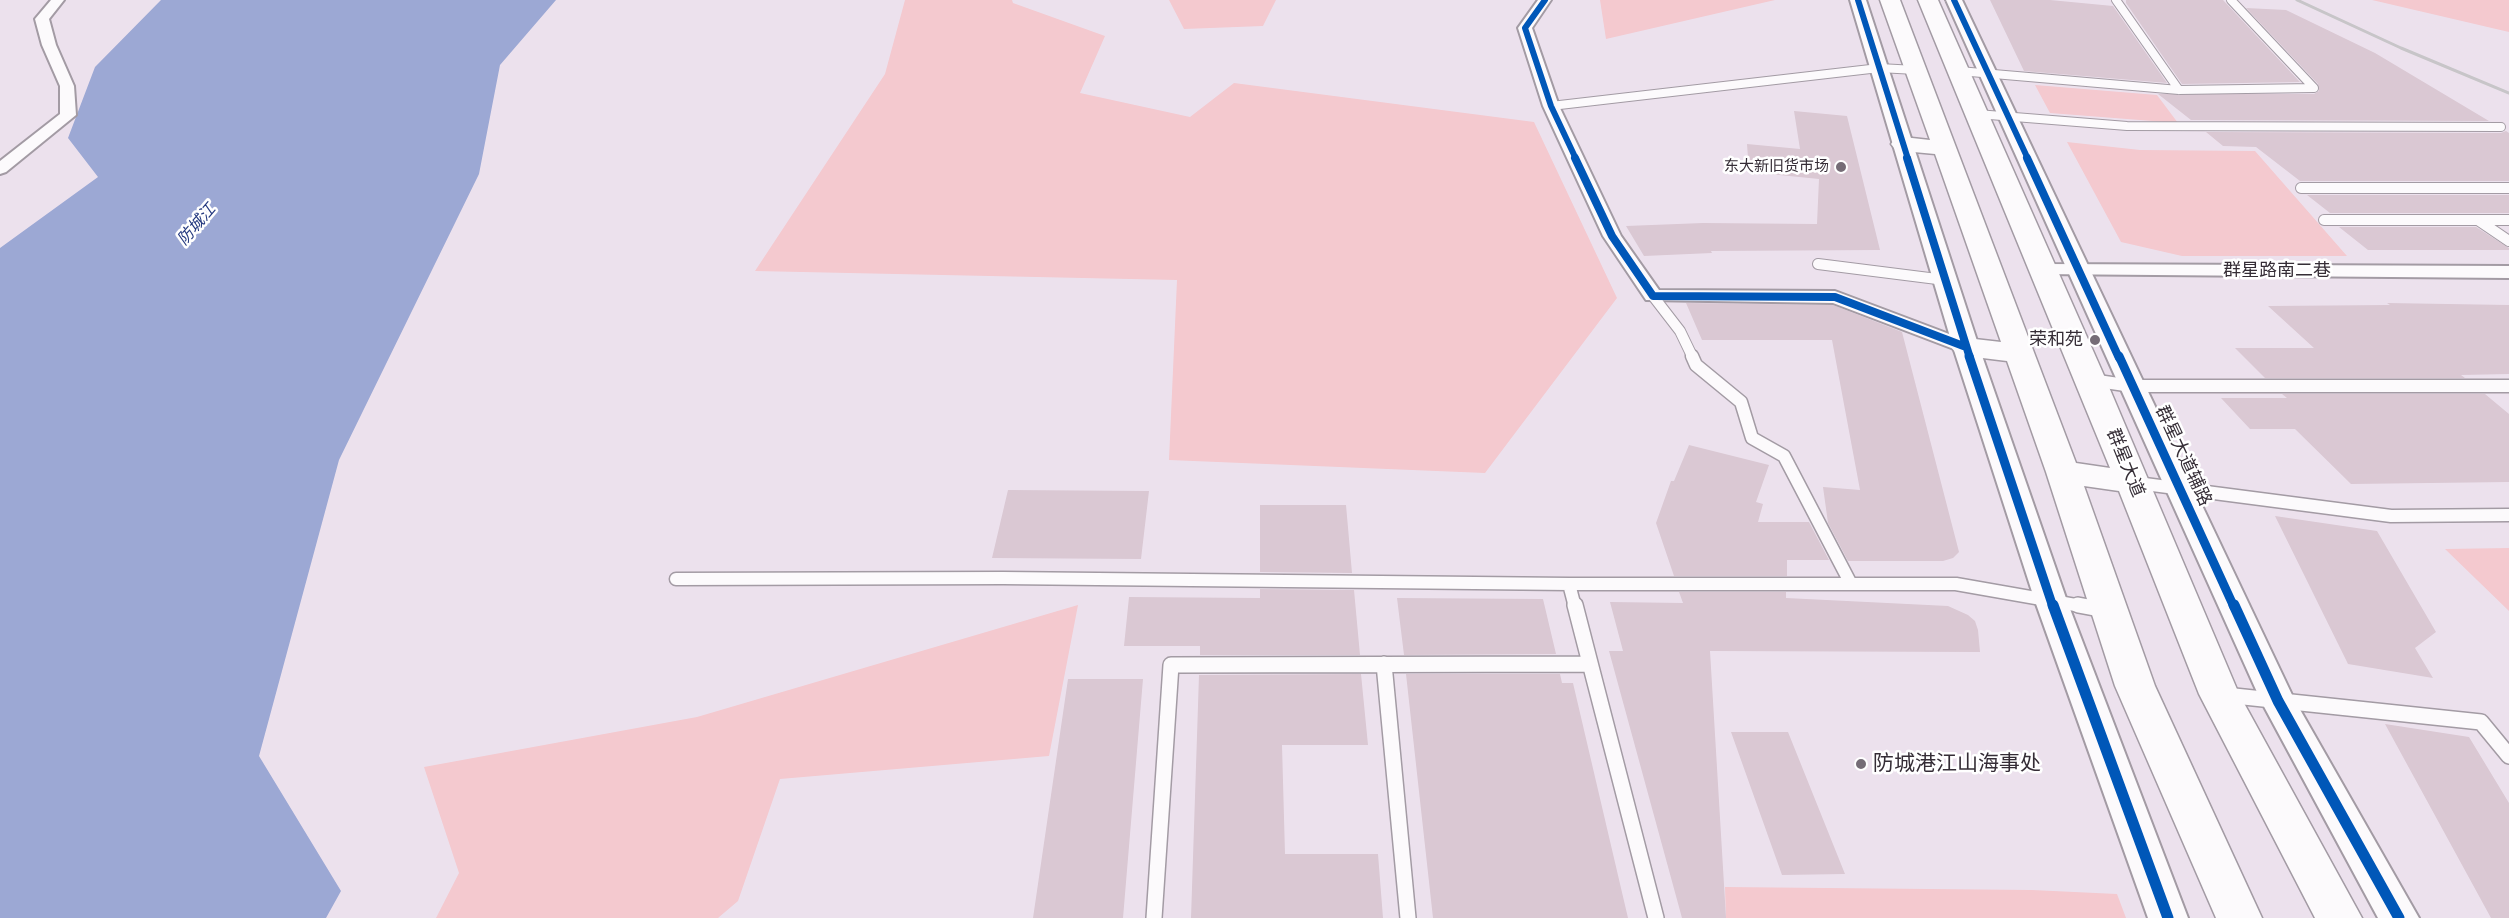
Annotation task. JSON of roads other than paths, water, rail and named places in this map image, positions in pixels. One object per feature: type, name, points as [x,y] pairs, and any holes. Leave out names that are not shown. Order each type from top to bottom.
[{"type":"highway","points":[[1890,0],[2063,472],[2135,686],[2239,918]]},
{"type":"highway","name":"群星大道","points":[[1928,0],[1973,72],[1992,115],[2044,270],[2219,694],[2339,918]]},
{"type":"highway","points":[[1903,144],[1944,148]]},
{"type":"highway","points":[[1966,346],[2019,353]]},
{"type":"highway","points":[[2063,472],[2133,482]]},
{"type":"street","points":[[0,170],[68,116],[67,86],[49,45],[42,19],[58,0]]},
{"type":"street","points":[[1545,0],[1525,28],[1551,106],[1612,236],[1653,296],[1835,297],[1966,346]]},
{"type":"street","points":[[1858,0],[1966,346],[2051,601],[2168,918]]},
{"type":"street","points":[[1954,0],[1973,72]]},
{"type":"street","name":"群星大道辅路","points":[[1992,115],[2079,270],[2278,700],[2399,918]]},
{"type":"street","name":"群星路南二巷","points":[[2044,270],[2509,272]]},
{"type":"lane","points":[[2116,0],[2179,90]]},
{"type":"lane","points":[[1973,72],[2179,90],[2314,88],[2231,0]]},
{"type":"lane","points":[[1551,106],[1879,68],[1916,70]]},
{"type":"lane","points":[[1992,115],[2127,126],[2501,127]]},
{"type":"lane","points":[[2301,188],[2509,188]]},
{"type":"lane","points":[[2477,219],[2509,241]]},
{"type":"lane","points":[[2324,220],[2509,220]]},
{"type":"lane","points":[[1818,264],[1945,279]]},
{"type":"lane","points":[[1653,296],[1680,332],[1696,365],[1741,402],[1752,438],[1784,456],[1851,584]]},
{"type":"lane","points":[[2091,380],[2133,386],[2509,386]]},
{"type":"lane","points":[[2133,482],[2391,516],[2509,515]]},
{"type":"lane","points":[[676,579],[1003,578],[1569,584],[1956,584],[2109,611]]},
{"type":"lane","points":[[1569,584],[1656,918]]},
{"type":"lane","points":[[1384,664],[1408,918]]},
{"type":"lane","points":[[1154,918],[1171,665],[1590,664]]},
{"type":"lane","points":[[2219,694],[2481,722],[2509,756]]},
{"type":"water","name":"防城江","points":[[161,0],[556,0],[500,65],[479,174],[339,460],[259,756],[341,891],[326,918],[0,918],[0,248],[98,177],[68,138],[95,67]]},
{"type":"railway","points":[[2297,0],[2401,48],[2509,93]]},
{"type":"place","name":"东大新旧货市场","points":[[1841,167]]},
{"type":"place","name":"荣和苑","points":[[2095,340]]},
{"type":"place","name":"防城港江山海事处","points":[[1861,764]]}]
